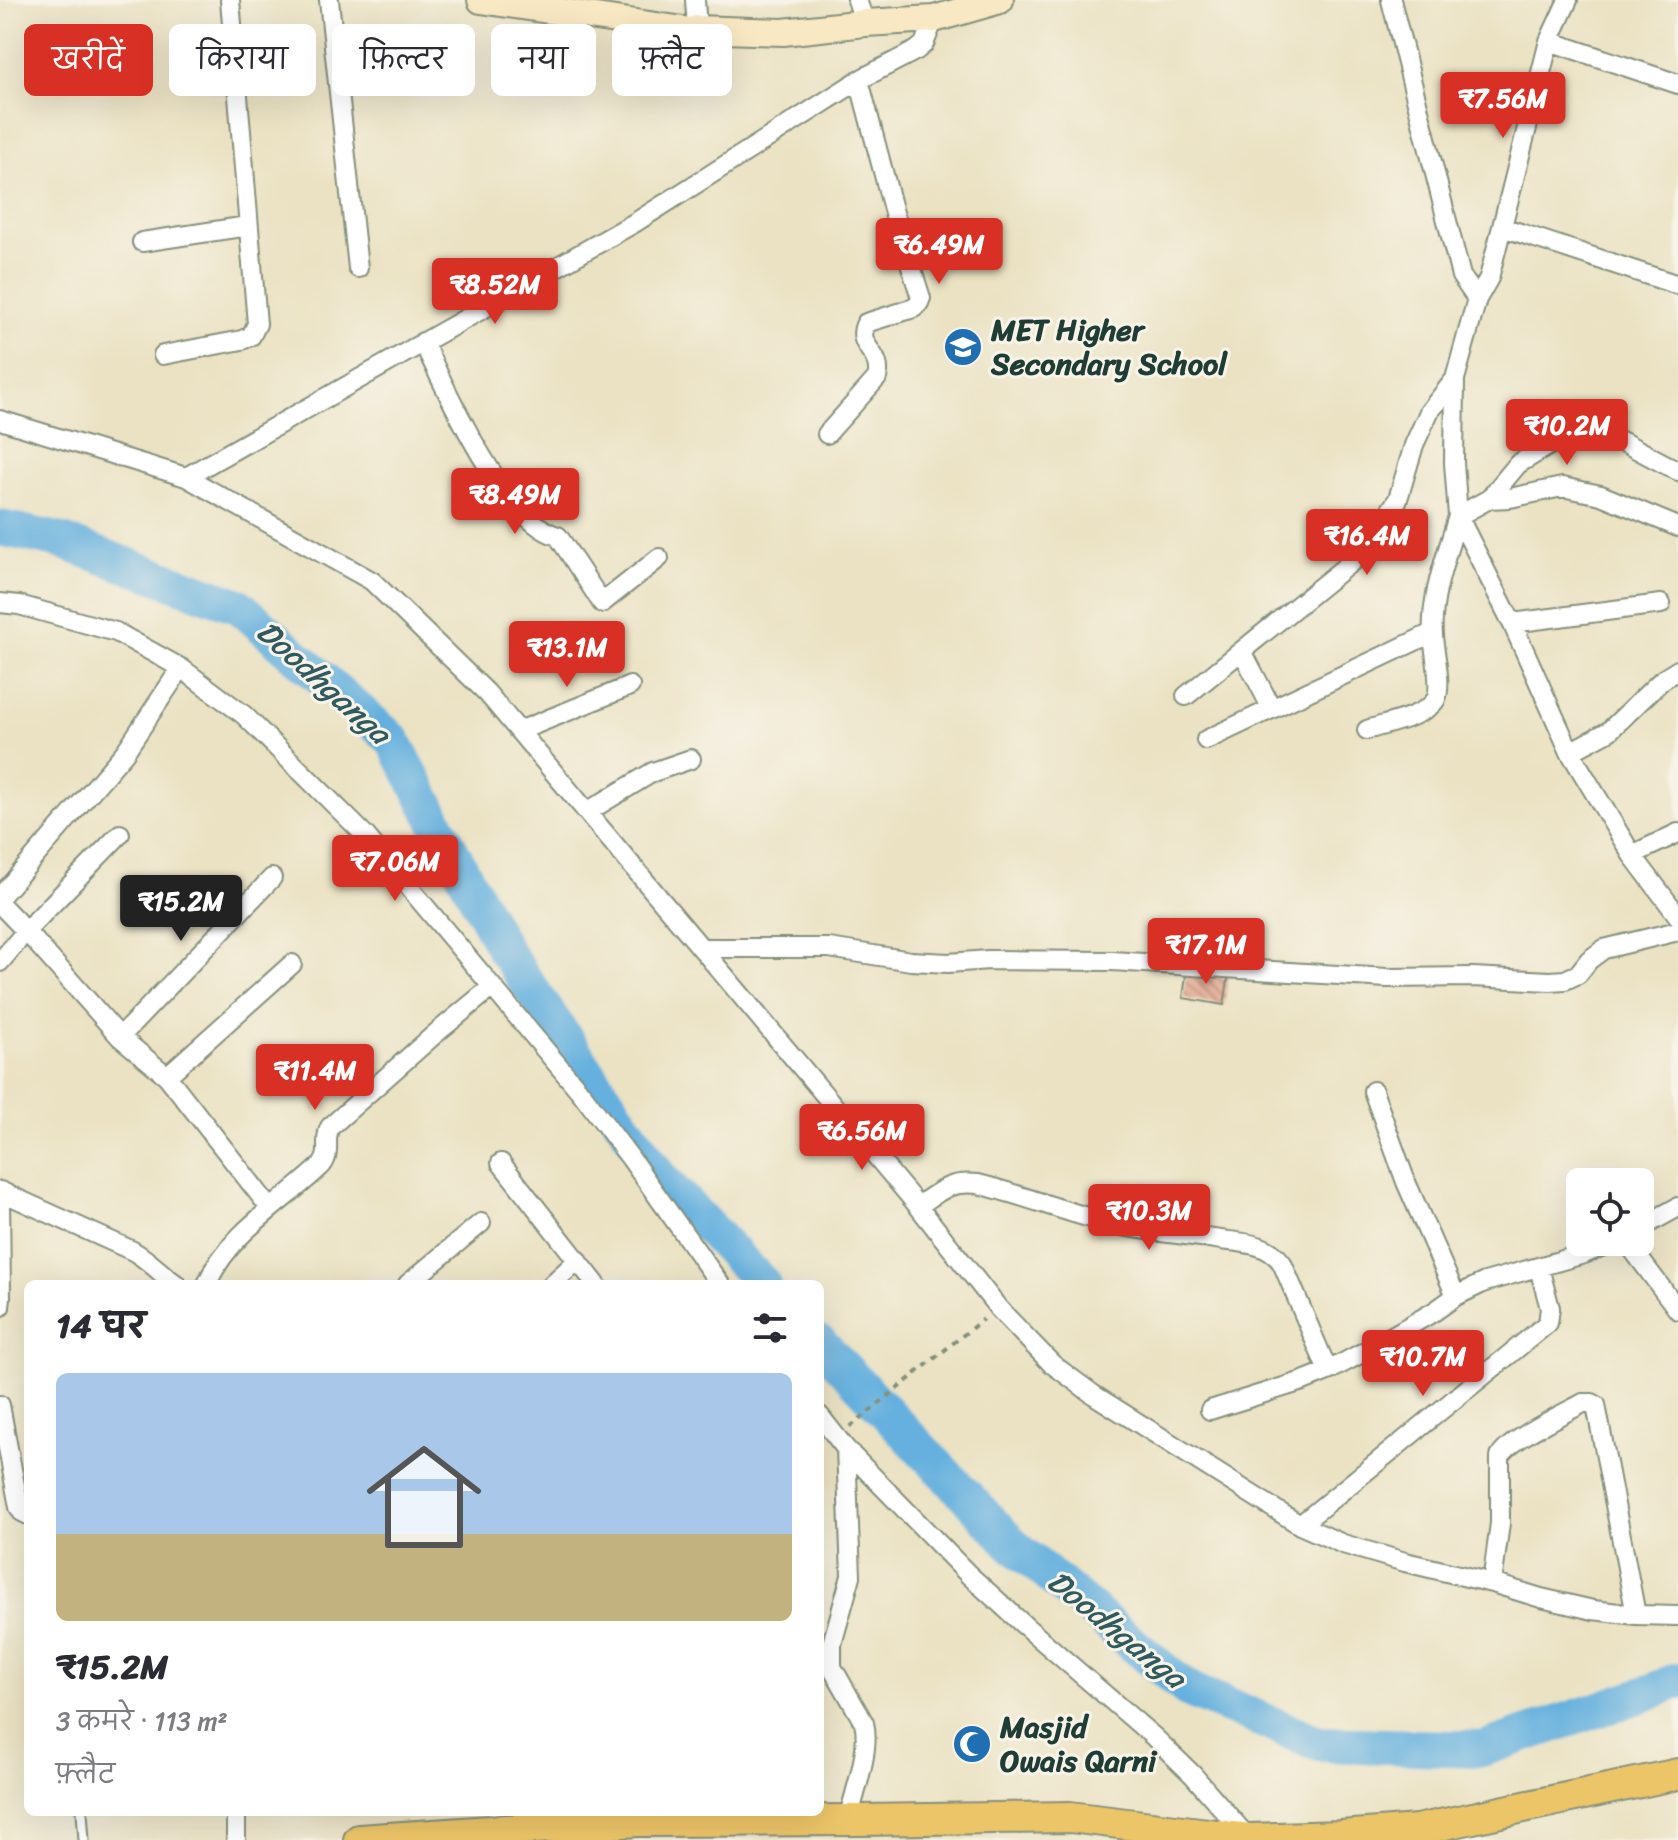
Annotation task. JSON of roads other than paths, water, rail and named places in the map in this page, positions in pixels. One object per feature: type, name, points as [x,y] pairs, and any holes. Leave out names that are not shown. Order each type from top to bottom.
[{"type":"main road","points":[[481,0],[646,24]]},
{"type":"main road","points":[[732,30],[783,32],[861,12],[934,19],[1000,0]]},
{"type":"main road","points":[[359,1840],[639,1816],[848,1820],[1070,1817],[1142,1834],[1249,1839],[1390,1836],[1678,1774]]},
{"type":"street","points":[[163,355],[242,340],[251,336],[257,324],[230,0]]},
{"type":"street","points":[[329,0],[358,268]]},
{"type":"street","points":[[695,0],[697,24]]},
{"type":"street","points":[[1391,0],[1461,276],[1477,299]]},
{"type":"street","points":[[1367,730],[1423,711],[1438,696],[1432,633],[1434,603],[1458,516],[1454,463],[1455,379],[1477,299],[1489,278],[1549,41],[1568,0]]},
{"type":"street","points":[[186,477],[636,222],[859,80],[924,44],[934,19]]},
{"type":"street","points":[[1549,41],[1678,84]]},
{"type":"street","points":[[827,434],[877,378],[878,362],[863,337],[866,323],[914,308],[921,298],[894,213],[859,80]]},
{"type":"street","points":[[142,242],[248,226]]},
{"type":"street","points":[[1502,227],[1678,285]]},
{"type":"street","points":[[423,342],[482,458],[528,520],[549,534],[558,536],[602,603],[659,558]]},
{"type":"street","points":[[1186,696],[1355,559],[1398,499],[1414,445],[1429,412],[1455,379]]},
{"type":"street","points":[[0,420],[186,477],[372,581],[487,693],[918,1206],[999,1309],[1052,1364],[1094,1395],[1300,1525],[1343,1544],[1593,1610],[1678,1616]]},
{"type":"street","points":[[1458,516],[1489,499],[1518,464],[1573,431],[1593,429],[1606,433],[1678,471]]},
{"type":"street","points":[[1489,499],[1510,498],[1562,487],[1601,495],[1678,527]]},
{"type":"street","points":[[1458,516],[1512,623],[1570,752],[1632,855],[1678,916]]},
{"type":"street","points":[[0,603],[19,605],[116,632],[181,668],[244,715],[366,836],[583,1095],[717,1280]]},
{"type":"street","points":[[1512,623],[1661,604]]},
{"type":"street","points":[[1206,740],[1432,633]]},
{"type":"street","points":[[1242,651],[1272,709]]},
{"type":"street","points":[[0,897],[125,752],[181,668]]},
{"type":"street","points":[[1570,752],[1609,731],[1662,680],[1678,670]]},
{"type":"street","points":[[519,731],[630,686]]},
{"type":"street","points":[[587,812],[653,772],[691,759]]},
{"type":"street","points":[[1632,855],[1678,833]]},
{"type":"street","points":[[0,962],[120,834]]},
{"type":"street","points":[[120,1037],[272,878]]},
{"type":"street","points":[[0,904],[120,1037],[167,1076],[270,1208]]},
{"type":"street","points":[[702,948],[829,948],[911,961],[948,963],[989,960],[1112,961],[1387,978],[1473,977],[1550,981],[1565,980],[1578,974],[1589,960],[1604,949],[1678,931]]},
{"type":"street","points":[[167,1076],[292,964]]},
{"type":"street","points":[[209,1280],[219,1260],[270,1208],[327,1158],[330,1127],[492,987]]},
{"type":"street","points":[[1373,1091],[1406,1182],[1456,1296]]},
{"type":"street","points":[[501,1163],[593,1280]]},
{"type":"street","points":[[918,1206],[951,1184],[965,1182],[1112,1223],[1257,1246],[1271,1251],[1282,1263],[1328,1371]]},
{"type":"street","points":[[0,1307],[0,1192],[133,1251],[170,1280]]},
{"type":"street","points":[[1654,1220],[1678,1207]]},
{"type":"street","points":[[413,1280],[481,1223]]},
{"type":"street","points":[[1210,1410],[1328,1371],[1485,1282],[1578,1256]]},
{"type":"street","points":[[1638,1256],[1678,1310]]},
{"type":"street","points":[[556,1280],[578,1260]]},
{"type":"street","points":[[1300,1525],[1548,1323],[1550,1308],[1539,1268]]},
{"type":"street","points":[[1492,1583],[1500,1523],[1502,1452],[1583,1403],[1592,1403],[1596,1405],[1636,1615]]},
{"type":"street","points":[[0,1405],[19,1507],[24,1513]]},
{"type":"street","points":[[824,1421],[846,1449],[969,1575],[1154,1737],[1193,1775],[1249,1839]]},
{"type":"street","points":[[846,1449],[851,1576],[832,1644],[832,1667],[859,1714],[866,1733],[848,1820]]},
{"type":"street","points":[[236,1816],[236,1840]]},
{"type":"lane","points":[[82,1816],[84,1840]]},
{"type":"waterway","name":"Doodhganga","points":[[0,528],[58,540],[239,606],[393,740],[503,948],[660,1177],[759,1280]]},
{"type":"waterway","name":"Doodhganga","points":[[824,1347],[1015,1547],[1187,1689],[1320,1744],[1482,1749],[1678,1680]]},
{"type":"place","name":"MET Higher Secondary School","points":[[963,347]]},
{"type":"place","name":"Masjid Owais Qarni","points":[[972,1744]]}]
